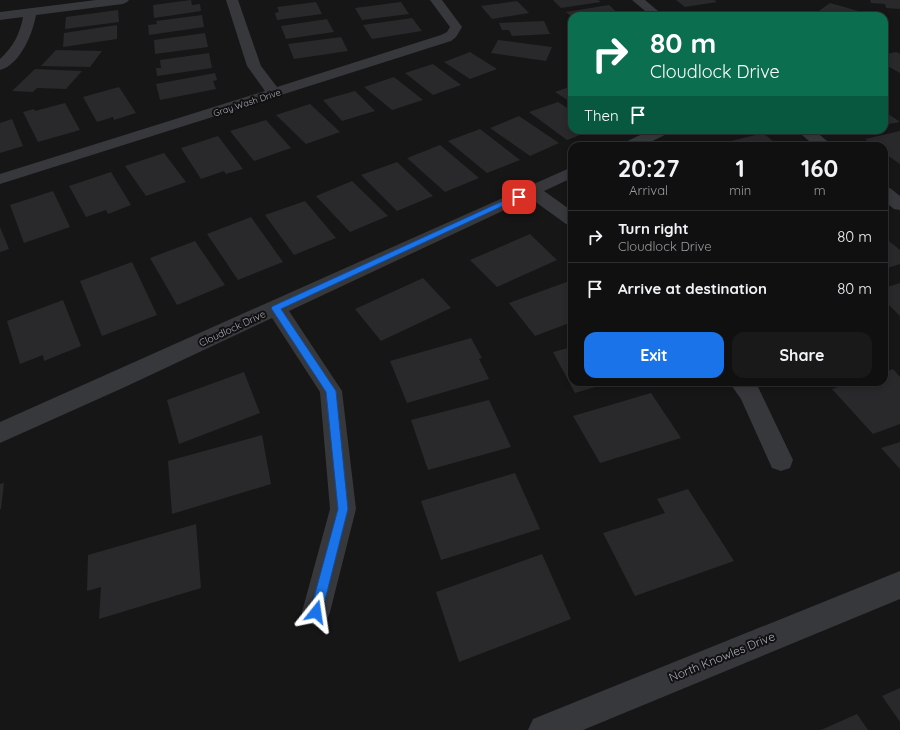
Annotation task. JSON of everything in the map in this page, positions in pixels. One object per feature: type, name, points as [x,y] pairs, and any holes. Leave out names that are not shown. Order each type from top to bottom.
[{"type":"street","points":[[0,16],[123,0]]},
{"type":"street","points":[[232,0],[254,66],[275,94]]},
{"type":"street","name":"Gray Wash Drive","points":[[0,179],[60,162],[446,38],[452,34],[456,27],[436,0]]},
{"type":"street","points":[[638,0],[653,12]]},
{"type":"street","points":[[0,66],[23,42],[29,26],[30,13]]},
{"type":"street","points":[[14,28],[29,26]]},
{"type":"street","points":[[638,142],[655,134]]},
{"type":"street","points":[[809,134],[820,142]]},
{"type":"street","name":"Cloudlock Drive","points":[[0,432],[28,422],[568,174]]},
{"type":"street","points":[[532,191],[568,217]]},
{"type":"street","points":[[888,195],[900,205]]},
{"type":"street","points":[[276,308],[331,391],[343,509],[316,612]]},
{"type":"street","points":[[743,386],[750,394],[781,460]]},
{"type":"street","name":"North Knowles Drive","points":[[544,730],[900,585]]},
{"type":"building","points":[[191,0],[192,5],[200,4],[201,11],[154,18],[153,5]]},
{"type":"building","points":[[553,0],[598,0],[601,2],[561,8]]},
{"type":"building","points":[[676,0],[714,0],[717,2],[685,7]]},
{"type":"building","points":[[870,0],[900,0],[900,9],[886,8],[885,4],[871,3]]},
{"type":"building","points":[[517,1],[529,13],[492,19],[481,6]]},
{"type":"building","points":[[316,2],[322,14],[277,20],[275,13],[279,12],[277,7]]},
{"type":"building","points":[[401,2],[409,14],[362,20],[355,8]]},
{"type":"building","points":[[830,3],[862,12],[817,12]]},
{"type":"building","points":[[609,5],[617,12],[568,12],[568,14],[566,12]]},
{"type":"building","points":[[118,10],[119,22],[65,29],[66,17]]},
{"type":"building","points":[[202,15],[204,27],[149,35],[148,25],[157,24],[156,21]]},
{"type":"building","points":[[412,18],[422,31],[372,39],[363,25]]},
{"type":"building","points":[[327,19],[334,32],[286,39],[281,26]]},
{"type":"building","points":[[544,21],[550,34],[512,36],[509,30],[502,30],[499,23]]},
{"type":"building","points":[[117,25],[117,39],[63,47],[64,33]]},
{"type":"building","points":[[205,33],[208,47],[155,54],[154,40]]},
{"type":"building","points":[[341,37],[348,51],[294,59],[288,44]]},
{"type":"building","points":[[498,40],[552,47],[546,61],[491,53]]},
{"type":"building","points":[[56,50],[102,51],[90,67],[41,66]]},
{"type":"building","points":[[470,52],[497,69],[470,79],[444,62]]},
{"type":"building","points":[[897,52],[900,54],[900,73],[888,67],[888,53]]},
{"type":"building","points":[[209,53],[212,68],[157,76],[156,68],[161,68],[160,60]]},
{"type":"building","points":[[433,64],[461,85],[433,95],[405,73]]},
{"type":"building","points":[[35,69],[82,71],[66,89],[37,88],[33,92],[12,91]]},
{"type":"building","points":[[215,73],[217,80],[213,81],[216,89],[160,100],[156,84]]},
{"type":"building","points":[[394,77],[423,100],[392,110],[364,87]]},
{"type":"building","points":[[119,87],[136,113],[114,120],[113,117],[97,122],[83,97]]},
{"type":"building","points":[[568,87],[568,100],[555,92]]},
{"type":"building","points":[[355,91],[375,111],[342,121],[323,100]]},
{"type":"building","points":[[558,102],[568,108],[568,134],[582,134],[567,140],[529,112]]},
{"type":"building","points":[[65,103],[80,130],[38,142],[23,112],[34,109],[35,111]]},
{"type":"building","points":[[310,104],[340,132],[306,144],[276,115]]},
{"type":"building","points":[[888,114],[900,122],[888,124]]},
{"type":"building","points":[[519,116],[559,143],[530,156],[490,128]]},
{"type":"building","points":[[12,119],[23,146],[0,153],[0,123]]},
{"type":"building","points":[[266,120],[291,148],[254,161],[230,131]]},
{"type":"building","points":[[480,129],[520,160],[487,173],[448,141]]},
{"type":"building","points":[[900,131],[900,164],[888,156],[888,142],[869,142],[865,139]]},
{"type":"building","points":[[764,134],[774,142],[732,142],[731,141]]},
{"type":"building","points":[[218,136],[243,169],[226,174],[224,171],[201,179],[181,148]]},
{"type":"building","points":[[440,145],[479,178],[445,192],[407,158]]},
{"type":"building","points":[[164,153],[186,182],[146,196],[125,166]]},
{"type":"building","points":[[397,162],[433,196],[397,211],[361,175]]},
{"type":"building","points":[[111,172],[131,205],[108,214],[106,210],[86,217],[69,186]]},
{"type":"building","points":[[352,181],[388,216],[350,232],[316,196]]},
{"type":"building","points":[[53,191],[70,227],[24,243],[10,205]]},
{"type":"building","points":[[305,201],[336,238],[294,255],[265,215]]},
{"type":"building","points":[[251,217],[283,262],[238,280],[207,234]]},
{"type":"building","points":[[0,227],[9,249],[0,252]]},
{"type":"building","points":[[530,234],[557,260],[497,287],[470,260]]},
{"type":"building","points":[[888,240],[900,250],[900,264],[888,268]]},
{"type":"building","points":[[195,241],[225,285],[177,305],[150,258]]},
{"type":"building","points":[[132,262],[157,315],[102,336],[80,281]]},
{"type":"building","points":[[423,278],[451,308],[381,341],[355,309]]},
{"type":"building","points":[[568,281],[568,324],[535,336],[509,303]]},
{"type":"building","points":[[900,283],[900,316],[888,304],[888,287]]},
{"type":"building","points":[[63,300],[81,346],[44,361],[43,355],[20,364],[7,321]]},
{"type":"building","points":[[471,338],[482,358],[479,359],[489,379],[407,403],[390,361]]},
{"type":"building","points":[[568,348],[568,380],[553,352]]},
{"type":"building","points":[[893,369],[900,377],[900,424],[873,434],[832,389],[841,386],[888,386],[888,371]]},
{"type":"building","points":[[244,372],[260,413],[179,444],[167,400]]},
{"type":"building","points":[[571,386],[599,386],[575,393]]},
{"type":"building","points":[[651,393],[681,438],[600,463],[573,416]]},
{"type":"building","points":[[489,400],[511,447],[428,470],[411,420]]},
{"type":"building","points":[[262,435],[271,484],[172,514],[168,461]]},
{"type":"building","points":[[900,442],[900,469],[881,448]]},
{"type":"building","points":[[515,473],[540,529],[441,560],[421,501]]},
{"type":"building","points":[[4,483],[1,509],[0,509],[0,484]]},
{"type":"building","points":[[688,489],[734,561],[635,596],[603,533],[665,513],[657,499]]},
{"type":"building","points":[[196,524],[201,588],[99,619],[101,587],[87,591],[88,555]]},
{"type":"building","points":[[542,554],[571,619],[459,662],[436,592]]},
{"type":"building","points":[[900,688],[900,722],[882,696]]},
{"type":"building","points":[[857,714],[868,730],[821,730]]},
{"type":"route","points":[[316,612],[343,509],[331,391],[276,308],[519,197]]}]
